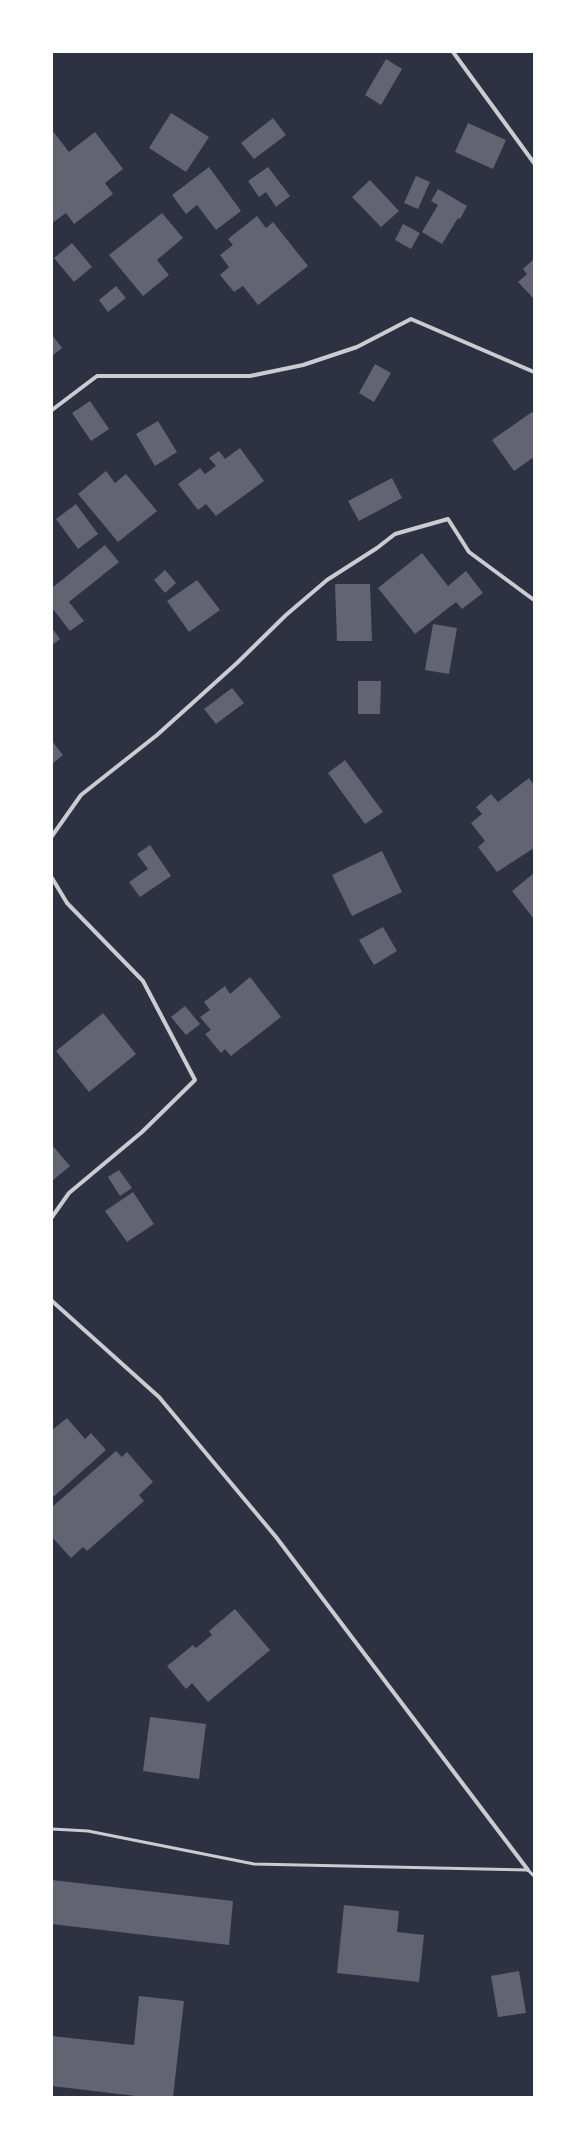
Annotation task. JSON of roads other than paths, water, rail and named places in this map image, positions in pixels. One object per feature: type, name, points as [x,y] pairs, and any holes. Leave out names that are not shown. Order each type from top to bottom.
[{"type":"street","points":[[453,52],[534,163]]},
{"type":"street","points":[[52,410],[97,376],[250,376],[303,365],[357,347],[411,319],[534,372]]},
{"type":"street","points":[[52,836],[81,795],[157,734],[237,663],[286,615],[327,580],[377,548],[395,534],[448,519],[469,552],[534,600]]},
{"type":"street","points":[[52,878],[67,903],[143,981],[195,1080],[142,1132],[69,1193],[52,1217]]},
{"type":"street","points":[[52,1301],[159,1397],[276,1536],[528,1870]]},
{"type":"lane","points":[[52,1829],[88,1831],[254,1864],[528,1870],[534,1876]]}]
